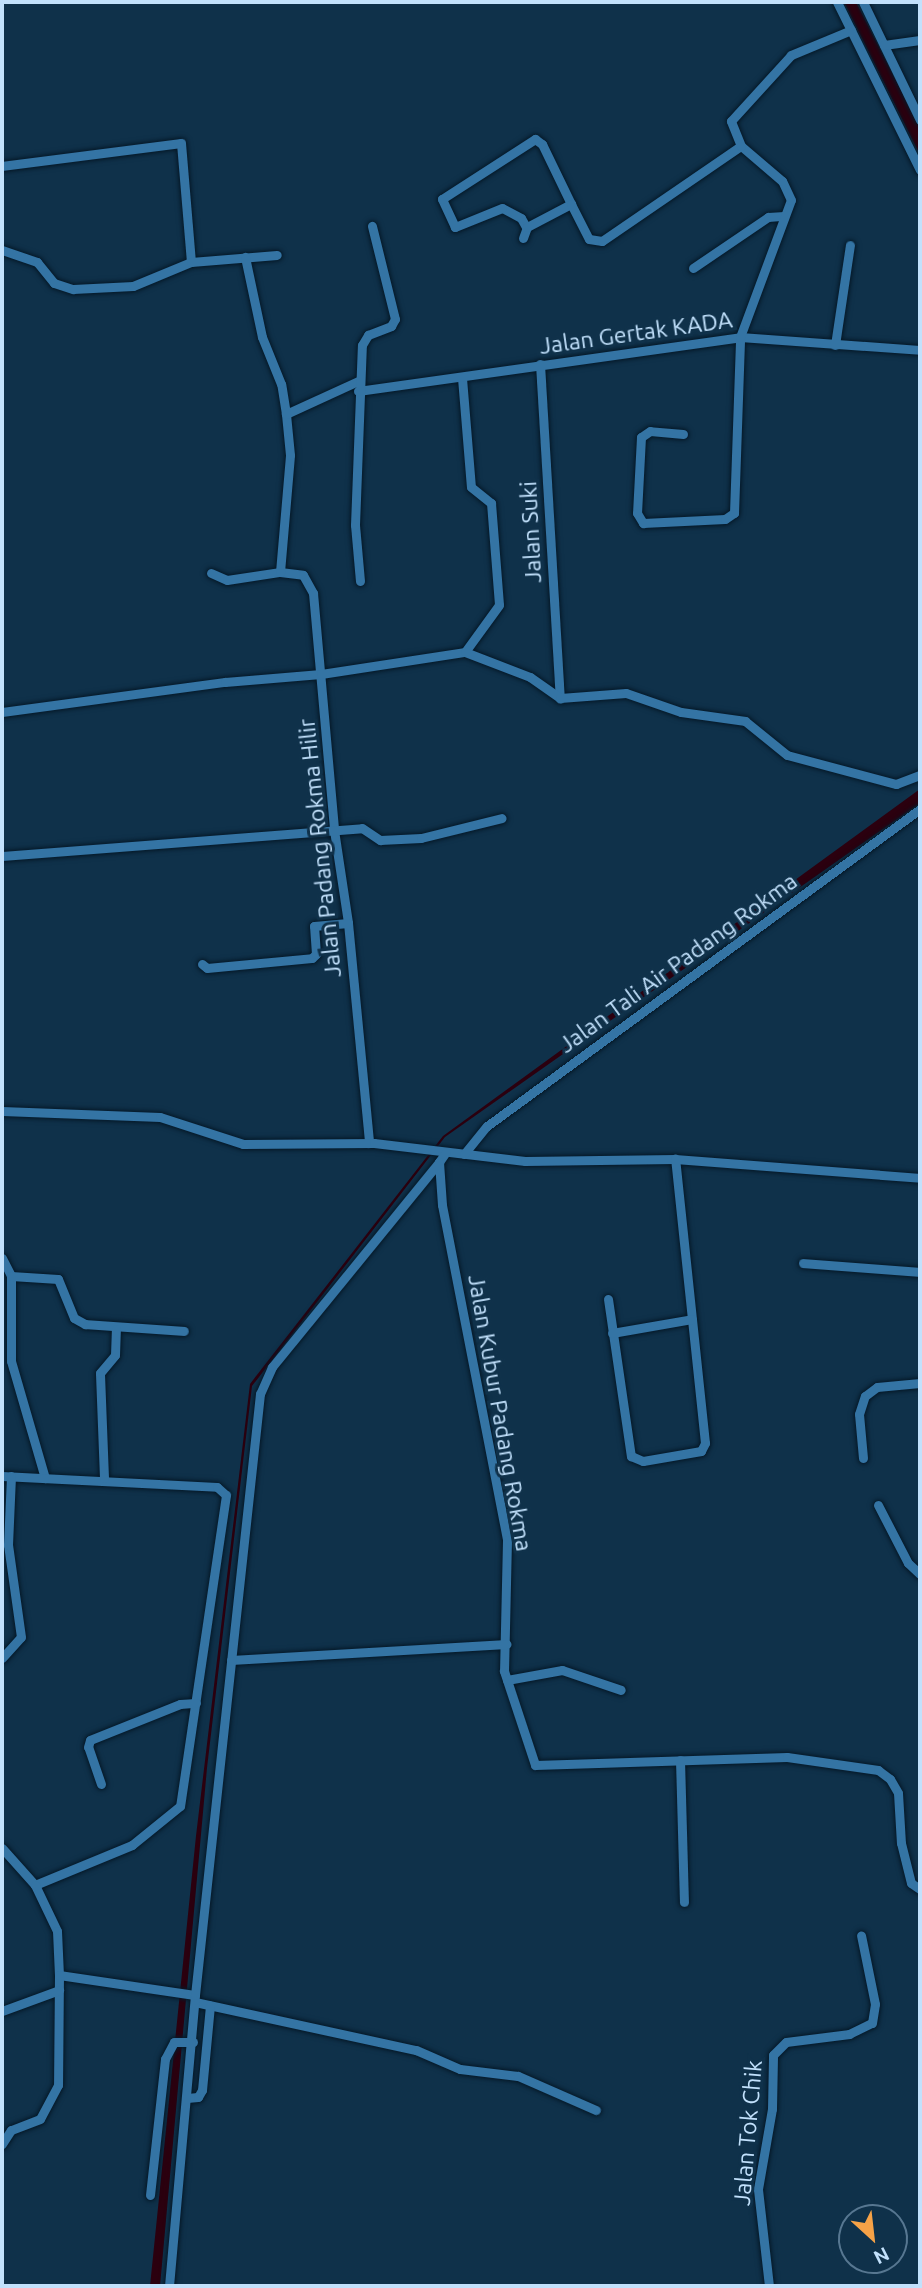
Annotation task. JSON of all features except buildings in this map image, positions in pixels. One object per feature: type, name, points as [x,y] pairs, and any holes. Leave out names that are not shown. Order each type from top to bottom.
[{"type":"street","points":[[837,2],[920,170]]},
{"type":"street","points":[[863,2],[920,120]]},
{"type":"street","points":[[683,434],[650,432],[641,437],[637,513],[643,523],[725,519],[734,513],[740,337],[791,200],[782,181],[741,146],[732,119],[790,56],[851,30]]},
{"type":"street","points":[[884,45],[920,40]]},
{"type":"street","points":[[523,238],[526,228],[521,218],[502,208],[455,227],[442,199],[535,139],[542,144],[589,239],[602,241],[741,146]]},
{"type":"street","points":[[2,166],[181,143],[185,151],[191,262]]},
{"type":"street","points":[[526,228],[571,204]]},
{"type":"street","points":[[693,268],[768,217],[784,216]]},
{"type":"street","points":[[360,581],[356,544],[358,386],[365,338],[391,326],[395,318],[372,226]]},
{"type":"street","points":[[835,345],[850,245]]},
{"type":"street","points":[[2,250],[37,262],[54,283],[73,289],[133,286],[191,262],[277,255]]},
{"type":"street","points":[[211,573],[227,580],[280,572],[290,455],[286,414],[281,384],[262,337],[245,257]]},
{"type":"street","name":"Jalan Gertak KADA","points":[[286,414],[358,386],[462,378],[540,364],[740,337],[920,350]]},
{"type":"street","name":"Jalan Suki","points":[[540,364],[560,698]]},
{"type":"street","points":[[462,378],[471,487],[491,503],[499,604],[465,652]]},
{"type":"street","name":"Jalan Padang Rokma Hilir","points":[[280,572],[303,575],[313,593],[334,830],[348,923],[369,1143]]},
{"type":"street","points":[[2,712],[225,682],[321,674],[465,652],[530,677],[560,698],[626,694],[681,712],[745,721],[787,755],[897,784],[920,775]]},
{"type":"street","name":"Jalan Tali Air Padang Rokma","points":[[464,1154],[487,1126],[920,809]]},
{"type":"street","points":[[2,856],[362,828],[380,840],[421,838],[502,818]]},
{"type":"street","points":[[202,964],[207,968],[312,958],[316,954],[314,926],[348,923]]},
{"type":"street","points":[[2,1111],[160,1117],[243,1144],[369,1143],[525,1161],[675,1160],[920,1178]]},
{"type":"street","points":[[169,2286],[192,2057],[193,1997],[260,1394],[272,1367],[446,1152]]},
{"type":"street","points":[[608,1299],[631,1456],[643,1461],[696,1453],[705,1443],[675,1160]]},
{"type":"street","name":"Jalan Kubur Padang Rokma","points":[[439,1162],[442,1205],[507,1541],[507,1680],[535,1765],[680,1760]]},
{"type":"street","points":[[2,1258],[11,1276],[6,1361],[45,1478]]},
{"type":"street","points":[[803,1263],[920,1272]]},
{"type":"street","points":[[11,1276],[58,1279],[74,1318],[116,1329],[184,1331]]},
{"type":"street","points":[[612,1333],[692,1319]]},
{"type":"street","points":[[104,1478],[100,1373],[116,1355],[116,1329]]},
{"type":"street","points":[[863,1458],[859,1414],[865,1396],[877,1387],[920,1383]]},
{"type":"street","points":[[2,1658],[21,1637],[6,1556],[7,1476],[104,1478],[217,1487],[226,1494],[178,1809],[131,1846],[36,1885]]},
{"type":"street","points":[[878,1505],[910,1567],[920,1574]]},
{"type":"street","points":[[231,1660],[507,1644]]},
{"type":"street","points":[[507,1680],[561,1669],[621,1690]]},
{"type":"street","points":[[101,1784],[88,1747],[90,1740],[180,1704],[196,1703]]},
{"type":"street","points":[[684,1902],[680,1760],[787,1757],[878,1770],[890,1779],[898,1793],[901,1843],[911,1883],[920,1889]]},
{"type":"street","points":[[2,1848],[36,1885],[57,1933],[59,1975],[57,2087],[40,2119],[11,2130],[2,2144]]},
{"type":"street","name":"Jalan Tok Chik","points":[[769,2286],[758,2189],[772,2109],[773,2056],[786,2042],[849,2034],[872,2023],[875,2004],[861,1934]]},
{"type":"street","points":[[59,1975],[171,1990],[210,2005],[416,2050],[460,2069],[518,2076],[596,2110]]},
{"type":"street","points":[[2,2011],[59,1990]]},
{"type":"street","points":[[187,2098],[201,2094],[210,2005]]},
{"type":"street","points":[[150,2195],[165,2059],[174,2042],[191,2041]]},
{"type":"street","points":[[192,2057],[206,2058]]},
{"type":"shaded area","points":[[844,2],[856,2],[920,128],[920,155]]},
{"type":"shaded area","points":[[920,789],[920,803],[445,1137],[252,1386],[207,1768],[160,2286],[150,2286],[196,1836],[250,1384],[443,1136]]}]
